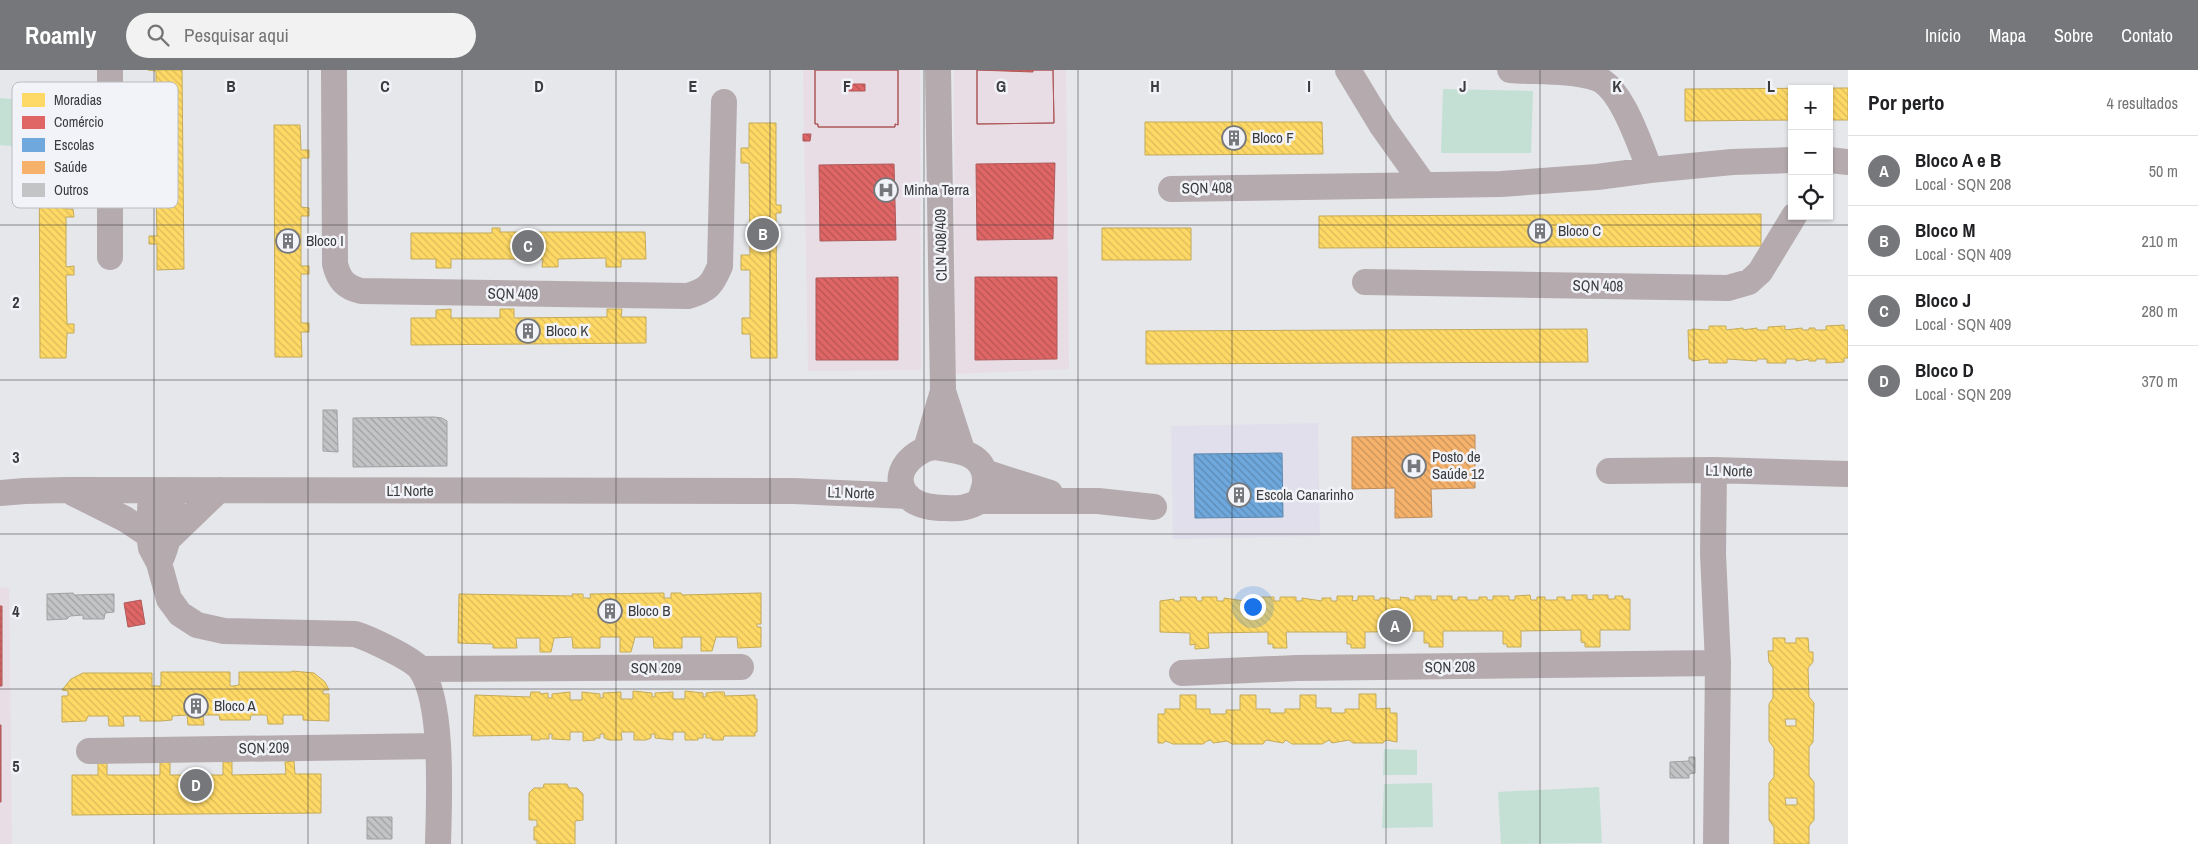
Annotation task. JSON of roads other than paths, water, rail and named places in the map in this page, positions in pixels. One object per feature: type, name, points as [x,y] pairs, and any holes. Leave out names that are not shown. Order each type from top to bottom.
[{"type":"street","name":"SQN 409","points":[[334,70],[335,264],[338,276],[345,285],[361,291],[688,296],[702,292],[713,283],[720,266],[724,102]]},
{"type":"street","name":"CLN 408/409","points":[[938,70],[943,390],[962,450]]},
{"type":"street","points":[[1348,70],[1378,119],[1424,185]]},
{"type":"street","points":[[1510,70],[1571,74],[1596,78],[1604,82],[1618,100],[1650,170]]},
{"type":"street","name":"SQN 408","points":[[1171,189],[1501,184],[1597,177],[1650,170],[1788,160]]},
{"type":"street","points":[[1833,160],[1848,162]]},
{"type":"street","points":[[110,208],[110,257]]},
{"type":"street","name":"SQN 408","points":[[1365,282],[1728,288],[1749,282],[1760,272],[1792,220]]},
{"type":"street","name":"CLN 408/409","points":[[926,449],[943,390]]},
{"type":"street","points":[[980,501],[985,482],[984,472],[979,462],[962,450],[934,447],[926,449],[909,459],[905,485],[924,506],[969,508],[980,501],[1075,501],[1154,507]]},
{"type":"street","points":[[1714,470],[1713,554],[1718,663],[1716,844]]},
{"type":"street","name":"L1 Norte","points":[[1609,471],[1714,470],[1848,474]]},
{"type":"street","points":[[984,472],[1075,501]]},
{"type":"street","name":"L1 Norte","points":[[0,486],[13,492],[68,490],[794,491],[905,485]]},
{"type":"street","points":[[68,490],[159,537],[166,549],[159,563],[169,599],[180,614],[197,625],[224,631],[355,634],[371,638],[421,669],[432,697],[438,746],[438,844]]},
{"type":"street","points":[[159,537],[162,490]]},
{"type":"street","points":[[159,537],[219,490]]},
{"type":"street","name":"SQN 208","points":[[1182,673],[1297,668],[1718,663]]},
{"type":"street","name":"SQN 209","points":[[421,669],[741,667]]},
{"type":"street","name":"SQN 209","points":[[89,751],[438,746]]},
{"type":"place","name":"Bloco F","points":[[1234,138]]},
{"type":"place","name":"Minha Terra","points":[[886,190]]},
{"type":"place","name":"Bloco C","points":[[1540,231]]},
{"type":"place","name":"Bloco M","points":[[763,234]]},
{"type":"place","name":"Bloco I","points":[[288,241]]},
{"type":"place","name":"Bloco J","points":[[528,246]]},
{"type":"place","name":"Bloco K","points":[[528,331]]},
{"type":"place","name":"Posto de Saúde 12","points":[[1414,466]]},
{"type":"place","name":"Escola Canarinho","points":[[1239,495]]},
{"type":"place","name":"Bloco B","points":[[610,611]]},
{"type":"place","name":"Bloco A e B","points":[[1395,626]]},
{"type":"place","name":"Bloco A","points":[[196,706]]},
{"type":"place","name":"Bloco D","points":[[196,785]]}]
